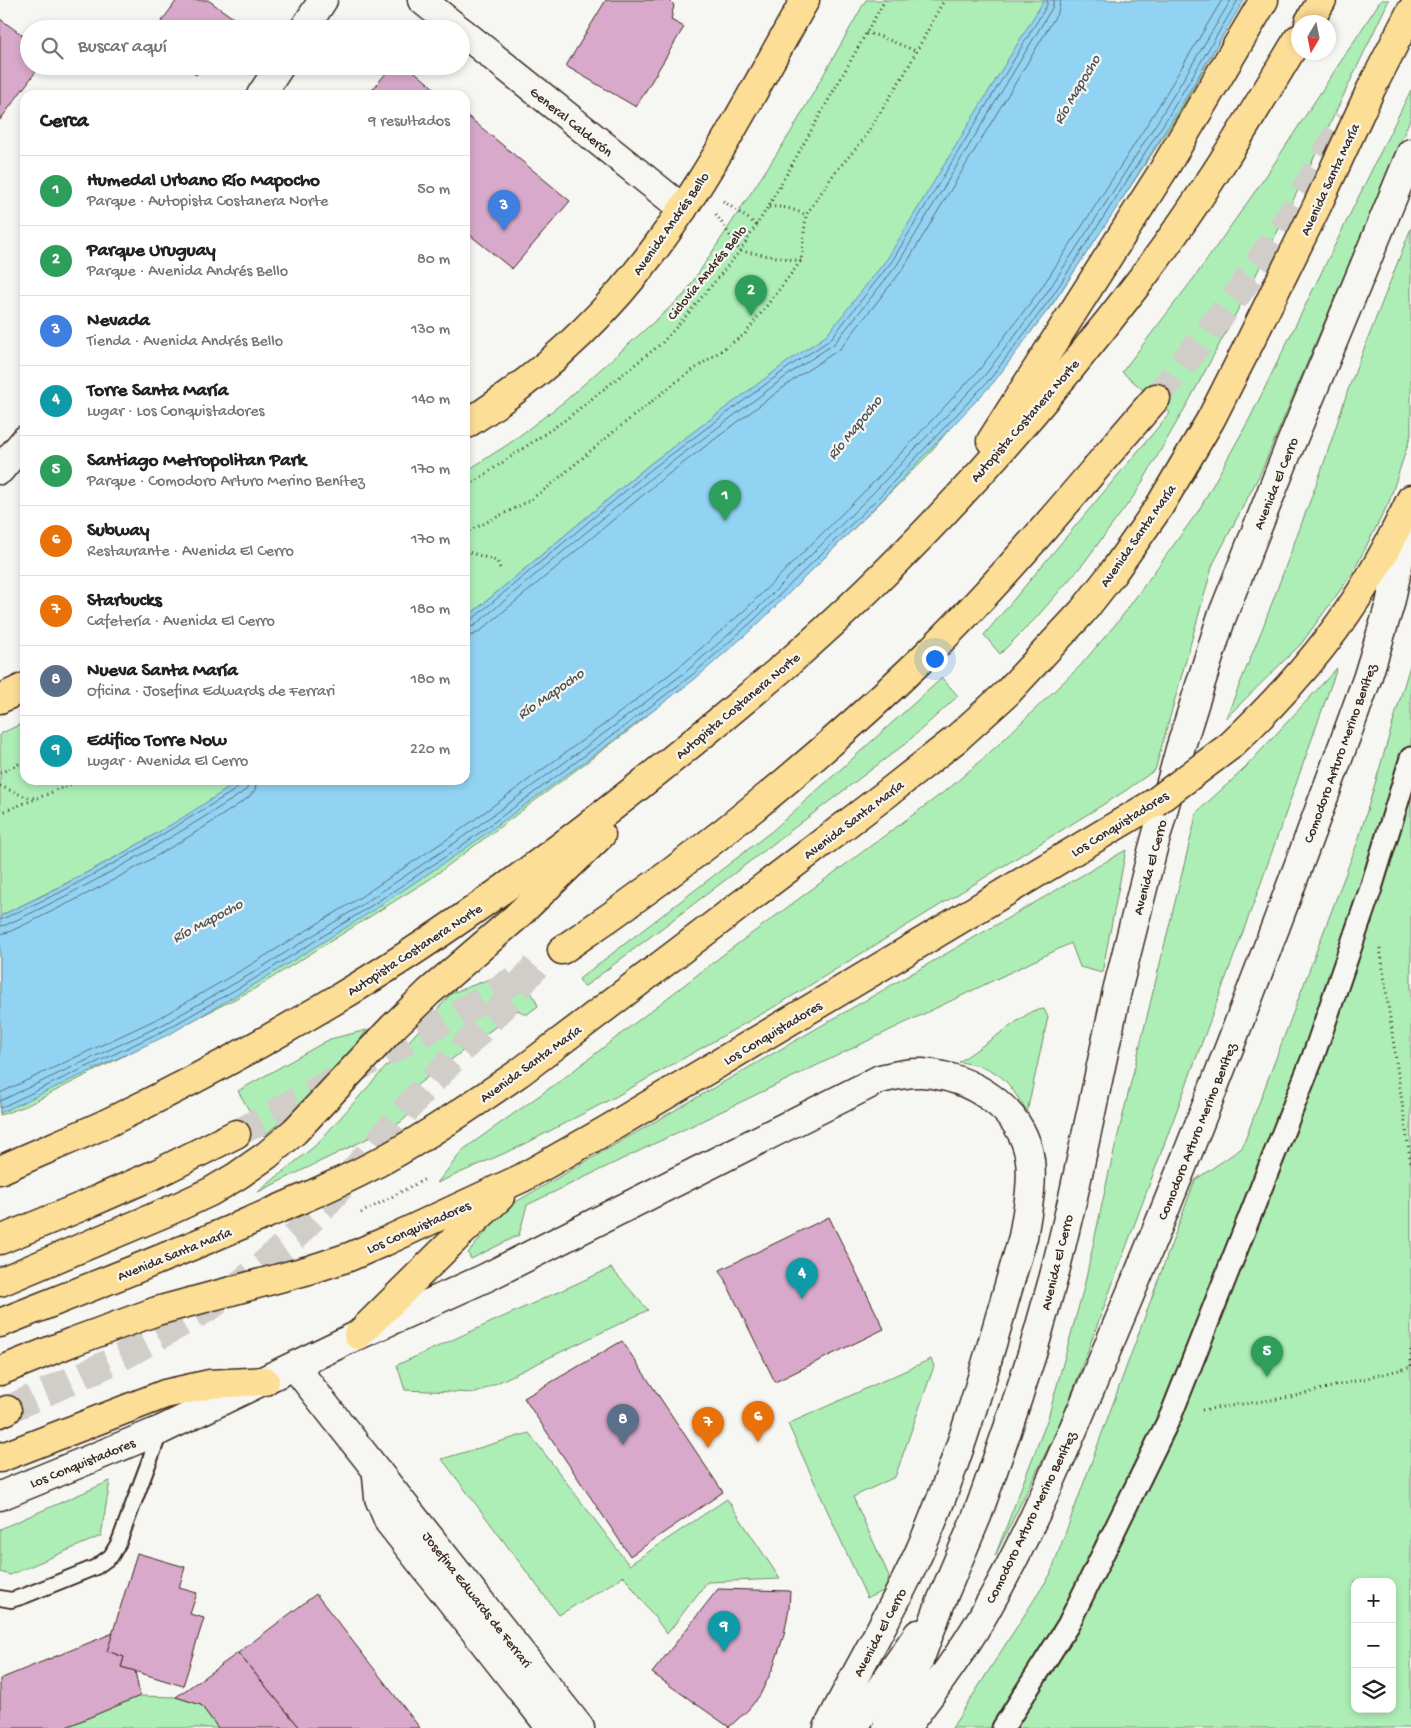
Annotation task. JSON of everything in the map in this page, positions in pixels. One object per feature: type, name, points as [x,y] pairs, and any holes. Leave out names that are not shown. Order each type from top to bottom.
[{"type":"main road","name":"Avenida Andrés Bello","points":[[470,421],[545,367],[590,324],[653,252],[698,186],[805,0]]},
{"type":"main road","points":[[946,509],[1164,169],[1264,0]]},
{"type":"main road","points":[[1313,15],[1322,0]]},
{"type":"main road","name":"Avenida Santa María","points":[[0,1323],[317,1193],[424,1136],[470,1107],[518,1073],[885,795],[955,740],[1007,693],[1078,617],[1112,574],[1159,507],[1183,467],[1211,419],[1250,342],[1317,206],[1371,89],[1411,11]]},
{"type":"main road","name":"Autopista Costanera Norte","points":[[0,1170],[102,1125],[258,1045],[338,999],[438,935],[523,876],[676,756],[790,662],[946,509],[1025,423],[1142,279],[1229,152],[1291,50]]},
{"type":"main road","points":[[562,950],[622,910],[698,854],[825,748],[925,656],[1024,550],[1156,398]]},
{"type":"main road","name":"Los Conquistadores","points":[[0,1371],[157,1311],[349,1257],[522,1178],[1154,803],[1230,746],[1290,686],[1344,617],[1392,539],[1411,501]]},
{"type":"main road","points":[[0,698],[20,689]]},
{"type":"main road","points":[[0,1282],[210,1192],[267,1155],[295,1131],[394,1026],[429,992],[515,918],[557,878],[676,756]]},
{"type":"main road","points":[[0,1240],[158,1173],[236,1134]]},
{"type":"main road","points":[[358,1336],[458,1236],[522,1178]]},
{"type":"main road","points":[[0,1458],[165,1394],[210,1384],[265,1381]]},
{"type":"street","points":[[310,20],[324,0]]},
{"type":"street","points":[[422,0],[447,20]]},
{"type":"street","name":"General Calderón","points":[[470,38],[683,210]]},
{"type":"street","points":[[264,90],[274,75]]},
{"type":"street","name":"Avenida El Cerro","points":[[887,1728],[914,1674],[942,1599],[977,1516],[1008,1431],[1035,1345],[1071,1206],[1119,982],[1154,843],[1202,674],[1220,619],[1411,153]]},
{"type":"street","points":[[0,470],[20,446]]},
{"type":"street","name":"Comodoro Arturo Merino Benítez","points":[[905,1728],[953,1664],[981,1619],[1052,1480],[1180,1176],[1328,787],[1367,679],[1390,604],[1411,501]]},
{"type":"street","points":[[1003,1728],[1068,1625],[1171,1415],[1313,1056],[1371,888],[1411,758]]},
{"type":"street","name":"Los Conquistadores","points":[[0,1496],[161,1430],[485,1278],[880,1079],[899,1074],[939,1074],[975,1087],[1003,1108],[1015,1122],[1025,1140],[1030,1160]]},
{"type":"street","name":"Avenida El Cerro","points":[[828,1728],[910,1571],[951,1475],[1023,1236],[1029,1200],[1030,1160]]},
{"type":"street","name":"Josefina Edwards de Ferrari","points":[[295,1367],[580,1728]]},
{"type":"street","name":"Josefina Edwards de Ferrari","points":[[376,1470],[379,1498],[389,1522],[551,1728]]},
{"type":"street","name":"Avenida El Cerro","points":[[853,1728],[942,1599]]},
{"type":"lane","points":[[0,1598],[11,1600],[24,1596],[96,1567],[111,1556],[119,1542],[161,1430]]},
{"type":"path","name":"Ciclovía Andrés Bello","points":[[470,485],[565,420],[662,343],[740,250],[757,225],[885,0]]},
{"type":"path","points":[[470,530],[527,502],[547,488],[680,379],[745,334],[802,261],[806,215],[833,175],[863,140],[906,71],[944,0]]},
{"type":"path","points":[[866,33],[879,36],[916,51]]},
{"type":"path","points":[[698,186],[713,194],[757,225]]},
{"type":"path","points":[[698,186],[740,250],[802,261]]},
{"type":"path","points":[[768,207],[783,206],[806,215]]},
{"type":"path","points":[[470,553],[497,561],[500,568]]},
{"type":"path","points":[[0,774],[20,764]]},
{"type":"path","points":[[0,813],[73,785]]},
{"type":"path","points":[[0,786],[26,797],[36,799]]},
{"type":"path","points":[[1380,947],[1411,1165]]},
{"type":"path","points":[[361,1213],[427,1178]]},
{"type":"path","points":[[1171,1415],[1291,1397],[1411,1366],[1411,1350]]},
{"type":"green space","points":[[866,0],[1243,0],[1175,119],[1052,305],[927,456],[796,586],[635,726],[430,879],[254,989],[26,1106],[0,1115],[0,923],[449,785],[470,785],[470,773],[737,400],[650,464],[470,615],[470,469],[510,443],[565,401],[684,295],[791,132]]},
{"type":"green space","points":[[1381,0],[1389,0],[1248,291],[1189,401],[1136,493],[1083,564],[1036,618],[1000,654],[984,635],[1170,413],[1122,372],[1194,278],[1266,176]]},
{"type":"green space","points":[[1411,90],[1411,117],[1261,472],[1213,564],[1155,770],[1122,793],[781,1003],[615,1097],[521,1146],[437,1183],[464,1149],[564,1078],[728,951],[952,786],[998,745],[1080,666],[1120,619],[1199,510],[1250,418]]},
{"type":"green space","points":[[1411,228],[1411,435],[1389,502],[1352,574],[1301,644],[1226,718],[1263,627],[1323,466],[1348,390]]},
{"type":"green space","points":[[1411,662],[1411,1728],[952,1728],[1050,1575],[1195,1180],[1242,1148],[1358,841]]},
{"type":"green space","points":[[1337,668],[1257,894],[1062,1420],[995,1556],[1048,1418],[1084,1287],[1109,1172],[1197,812],[1243,770]]},
{"type":"green space","points":[[942,678],[958,696],[905,744],[584,987],[579,979],[772,831]]},
{"type":"green space","points":[[20,724],[20,785],[233,785],[183,818],[123,853],[0,916],[0,734]]},
{"type":"green space","points":[[1126,850],[1102,973],[1080,967],[1071,943],[527,1205],[519,1235],[471,1259],[468,1253],[507,1207]]},
{"type":"green space","points":[[503,974],[525,985],[532,993],[538,1006],[526,1015],[518,1010],[417,1085],[409,1097],[414,1110],[401,1122],[258,1192],[316,1145],[452,993]]},
{"type":"green space","points":[[1044,1009],[1048,1017],[1027,1112],[1000,1076],[993,1071],[973,1064],[959,1062],[1032,1011]]},
{"type":"green space","points":[[367,1030],[333,1076],[264,1136],[238,1091],[330,1039]]},
{"type":"green space","points":[[611,1268],[648,1310],[476,1393],[405,1390],[397,1365]]},
{"type":"green space","points":[[931,1359],[934,1366],[895,1477],[853,1497],[889,1576],[886,1590],[867,1598],[788,1424]]},
{"type":"green space","points":[[529,1433],[629,1565],[727,1499],[780,1579],[707,1582],[667,1634],[624,1576],[559,1615],[442,1459]]},
{"type":"green space","points":[[110,1481],[101,1536],[10,1575],[0,1572],[0,1529]]},
{"type":"green space","points":[[140,1696],[176,1697],[201,1705],[218,1728],[64,1728]]},
{"type":"water","name":"Río Mapocho","points":[[1044,0],[1244,0],[1171,122],[1108,221],[1055,300],[994,382],[884,498],[759,623],[695,679],[617,738],[462,851],[363,917],[170,1034],[0,1113],[0,916],[120,855],[233,785],[470,785],[470,615],[650,464],[790,360],[826,336],[887,259]]},
{"type":"building","points":[[177,0],[208,0],[236,20],[163,20]]},
{"type":"building","points":[[606,0],[669,0],[674,5],[671,20],[684,27],[636,107],[566,66]]},
{"type":"building","points":[[0,19],[20,33],[20,75],[33,75],[22,90],[20,90],[20,93],[0,120]]},
{"type":"building","points":[[385,75],[419,75],[436,90],[372,90]]},
{"type":"building","points":[[470,118],[570,201],[512,269],[470,235]]},
{"type":"building","points":[[829,1217],[884,1329],[775,1382],[720,1270]]},
{"type":"building","points":[[622,1341],[723,1492],[630,1556],[524,1398]]},
{"type":"building","points":[[137,1553],[185,1567],[179,1588],[197,1593],[190,1614],[204,1618],[183,1686],[121,1667],[124,1657],[107,1651]]},
{"type":"building","points":[[718,1589],[790,1591],[784,1635],[773,1668],[760,1695],[749,1709],[729,1727],[652,1673]]},
{"type":"building","points":[[316,1594],[420,1728],[300,1728],[238,1653]]},
{"type":"building","points":[[113,1633],[107,1651],[124,1657],[121,1667],[135,1671],[140,1696],[64,1728],[0,1728],[0,1679]]},
{"type":"building","points":[[238,1653],[300,1728],[218,1728],[201,1705],[176,1697]]},
{"type":"tunnel","points":[[1156,398],[1239,292],[1292,213],[1346,119]]},
{"type":"tunnel","points":[[7,1410],[120,1358],[211,1306],[253,1274],[295,1236],[324,1206],[417,1097],[500,1009],[536,966]]},
{"type":"tunnel","points":[[236,1134],[468,1008],[514,980]]},
{"type":"place","name":"Nevada","points":[[504,231]]},
{"type":"place","name":"Parque Uruguay","points":[[751,316]]},
{"type":"place","name":"Humedal Urbano Río Mapocho","points":[[725,521]]},
{"type":"place","name":"Torre Santa María","points":[[802,1299]]},
{"type":"place","name":"Santiago Metropolitan Park","points":[[1267,1377]]},
{"type":"place","name":"Subway","points":[[758,1442]]},
{"type":"place","name":"Nueva Santa María","points":[[623,1445]]},
{"type":"place","name":"Starbucks","points":[[708,1448]]},
{"type":"place","name":"Edifico Torre Now","points":[[724,1652]]}]
